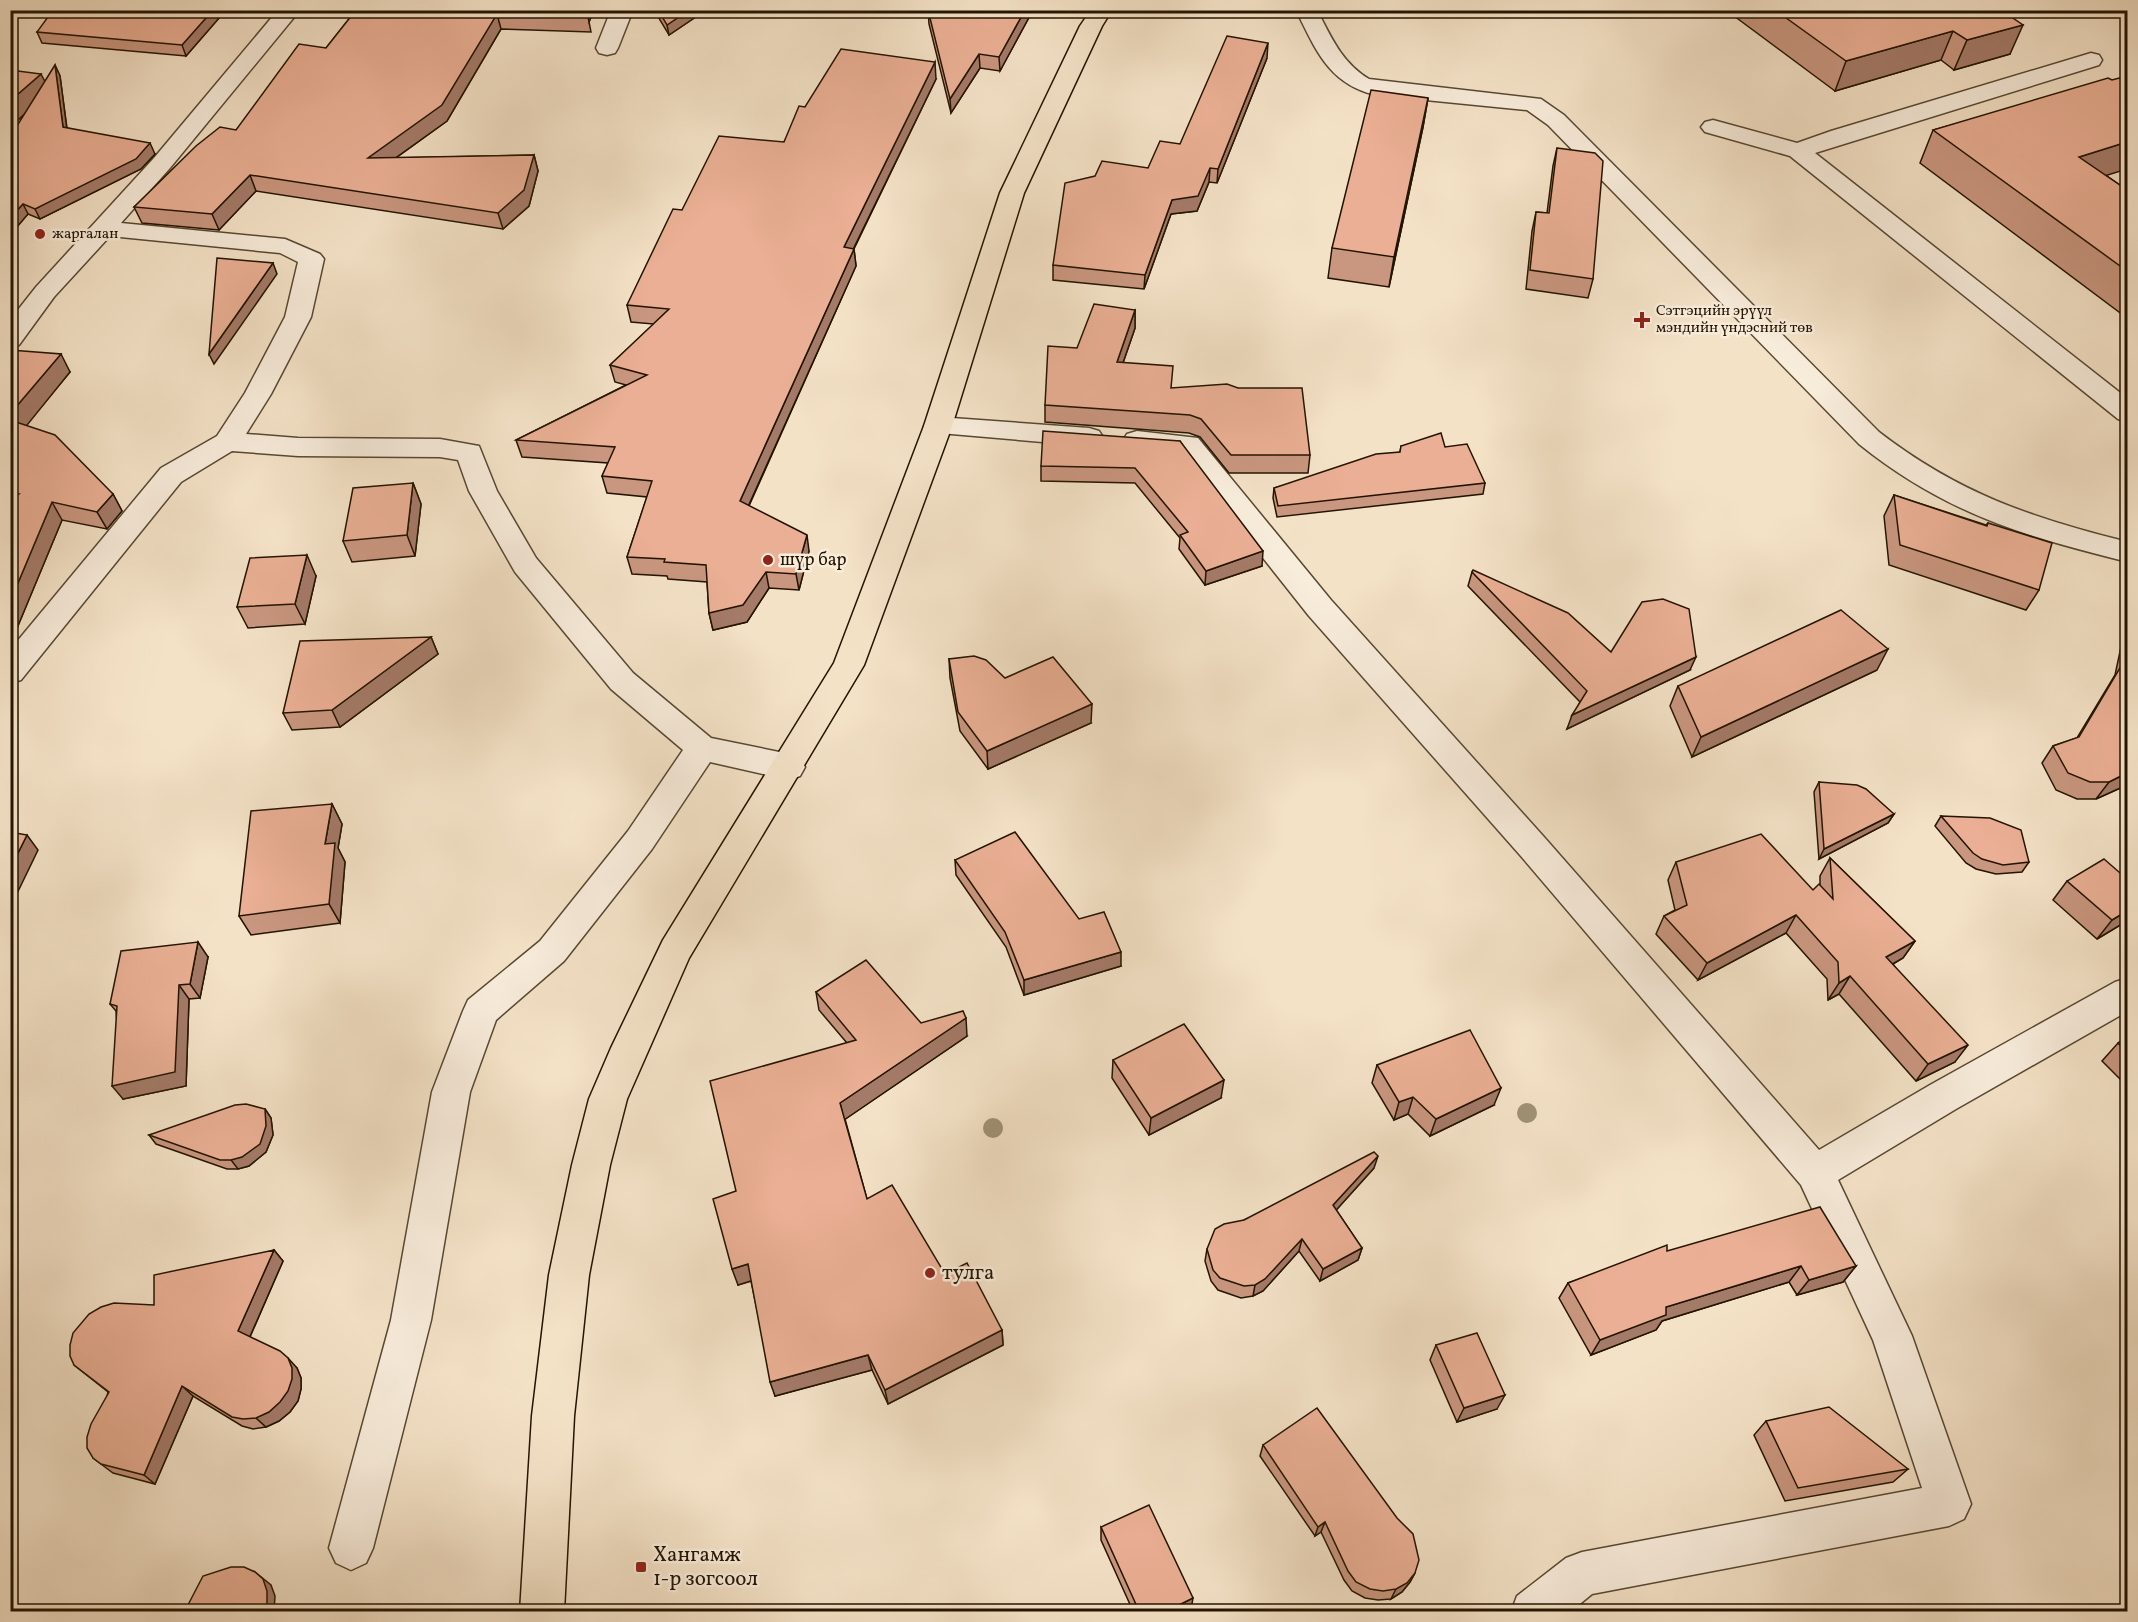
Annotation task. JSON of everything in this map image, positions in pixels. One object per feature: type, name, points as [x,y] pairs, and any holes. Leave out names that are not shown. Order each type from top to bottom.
[{"type":"main road","points":[[542,1611],[553,1416],[569,1275],[591,1165],[608,1099],[629,1048],[675,951],[849,665],[938,426],[1012,193],[1091,26],[1102,10]]},
{"type":"street","points":[[10,339],[45,292],[162,163],[290,10]]},
{"type":"street","points":[[607,48],[622,10]]},
{"type":"street","points":[[1306,10],[1339,69],[1357,83],[1374,88],[1533,104],[1545,111],[1862,432],[1916,475],[1937,488],[2003,516],[2064,536],[2127,552]]},
{"type":"street","points":[[1798,151],[1839,136],[2091,60]]},
{"type":"street","points":[[1713,127],[1798,151],[2127,413]]},
{"type":"street","points":[[10,672],[171,475],[227,442],[258,394],[298,317],[311,259],[285,246],[102,227]]},
{"type":"street","points":[[10,292],[45,292]]},
{"type":"street","points":[[938,426],[1188,444],[1320,608],[1532,846],[1815,1173],[1892,1336],[1949,1504],[1582,1574],[1533,1611]]},
{"type":"street","points":[[227,442],[298,447],[440,448],[469,453],[483,491],[525,564],[622,681],[702,748],[789,766]]},
{"type":"street","points":[[351,1548],[411,1320],[451,1092],[481,1011],[552,951],[640,840],[702,748]]},
{"type":"street","points":[[1815,1173],[1943,1097],[2127,993]]},
{"type":"building","points":[[53,10],[213,10],[182,45],[37,32]]},
{"type":"building","points":[[356,10],[584,10],[582,14],[588,17],[497,14],[442,105],[368,158],[534,155],[524,190],[498,213],[250,175],[212,214],[134,207],[196,146],[220,127],[236,130],[299,44],[326,48]]},
{"type":"building","points":[[658,10],[689,10],[667,25]]},
{"type":"building","points":[[928,10],[1025,10],[999,57],[979,54],[950,99]]},
{"type":"building","points":[[1775,10],[2001,10],[2023,25],[1967,40],[1953,31],[1846,61]]},
{"type":"building","points":[[1227,36],[1268,43],[1218,169],[1210,168],[1198,196],[1172,200],[1145,275],[1053,265],[1065,183],[1095,176],[1102,161],[1148,168],[1160,141],[1180,144]]},
{"type":"building","points":[[841,49],[935,62],[844,247],[854,249],[740,501],[807,535],[796,574],[766,572],[743,605],[709,613],[706,565],[664,562],[665,559],[627,557],[652,481],[602,476],[615,447],[516,440],[647,375],[610,365],[669,309],[627,305],[673,209],[682,210],[719,136],[784,142],[799,106],[805,107]]},
{"type":"building","points":[[55,65],[63,127],[150,143],[136,159],[35,209],[23,204],[10,218],[10,137]]},
{"type":"building","points":[[10,70],[41,74],[10,101]]},
{"type":"building","points":[[2127,76],[2127,142],[2079,157],[2127,190],[2127,271],[1933,130],[2108,78],[2112,80]]},
{"type":"building","points":[[1371,90],[1428,98],[1394,257],[1332,248]]},
{"type":"building","points":[[1557,148],[1595,153],[1603,161],[1593,279],[1530,270],[1536,212],[1549,213]]},
{"type":"building","points":[[217,258],[273,263],[209,354]]},
{"type":"building","points":[[1094,304],[1135,310],[1117,362],[1173,366],[1171,388],[1227,384],[1238,388],[1302,388],[1310,455],[1231,455],[1201,419],[1190,415],[1045,405],[1048,346],[1077,348]]},
{"type":"building","points":[[10,350],[61,354],[10,414]]},
{"type":"building","points":[[10,420],[55,435],[113,494],[97,512],[52,502],[10,602],[10,500],[19,494],[10,493]]},
{"type":"building","points":[[1043,431],[1180,441],[1263,551],[1206,571],[1180,535],[1188,532],[1135,468],[1041,466]]},
{"type":"building","points":[[1441,433],[1445,447],[1467,444],[1485,483],[1278,506],[1274,488],[1376,454],[1400,452],[1401,446]]},
{"type":"building","points":[[413,483],[407,535],[343,541],[353,488]]},
{"type":"building","points":[[1894,495],[1987,526],[1988,523],[2052,543],[2039,590],[1900,545]]},
{"type":"building","points":[[307,555],[295,604],[237,607],[250,558]]},
{"type":"building","points":[[1473,570],[1568,613],[1611,652],[1642,602],[1663,599],[1689,609],[1696,657],[1572,715],[1587,691],[1472,572]]},
{"type":"building","points":[[1841,610],[1888,649],[1701,737],[1678,686]]},
{"type":"building","points":[[431,637],[332,710],[283,713],[300,641]]},
{"type":"building","points":[[974,656],[986,660],[1005,678],[1053,657],[1092,704],[987,751],[958,712],[949,659]]},
{"type":"building","points":[[2127,656],[2127,773],[2109,782],[2090,782],[2068,773],[2053,746],[2079,737]]},
{"type":"building","points":[[1819,782],[1857,785],[1866,789],[1894,814],[1824,849]]},
{"type":"building","points":[[332,804],[325,844],[335,843],[329,904],[239,916],[251,811]]},
{"type":"building","points":[[1941,816],[1990,818],[2021,830],[2029,862],[2003,865],[1982,859],[1973,853]]},
{"type":"building","points":[[10,832],[27,835],[10,869]]},
{"type":"building","points":[[1015,832],[1079,919],[1104,912],[1121,952],[1024,980],[1005,932],[955,860]]},
{"type":"building","points":[[1761,834],[1813,890],[1819,884],[1833,899],[1830,858],[1915,941],[1886,957],[1968,1045],[1928,1064],[1850,976],[1839,983],[1838,962],[1796,915],[1707,963],[1664,916],[1687,905],[1676,862]]},
{"type":"building","points":[[2104,859],[2127,879],[2127,911],[2112,920],[2067,881]]},
{"type":"building","points":[[198,942],[190,984],[179,985],[175,1072],[112,1086],[117,1006],[110,1004],[121,951]]},
{"type":"building","points":[[866,960],[921,1023],[963,1011],[966,1018],[840,1103],[867,1199],[892,1185],[945,1274],[967,1263],[1002,1330],[885,1390],[868,1355],[770,1382],[748,1264],[732,1269],[713,1199],[736,1191],[710,1081],[856,1040],[816,992]]},
{"type":"building","points":[[1184,1024],[1224,1080],[1151,1118],[1113,1060]]},
{"type":"building","points":[[1470,1030],[1501,1088],[1436,1119],[1413,1097],[1399,1102],[1377,1065]]},
{"type":"building","points":[[2127,1037],[2127,1052],[2118,1043]]},
{"type":"building","points":[[246,1104],[265,1109],[266,1126],[260,1144],[242,1157],[220,1160],[149,1135],[235,1105]]},
{"type":"building","points":[[1374,1152],[1378,1156],[1333,1205],[1362,1248],[1323,1269],[1302,1239],[1265,1279],[1255,1285],[1244,1286],[1220,1278],[1213,1270],[1207,1249],[1215,1229],[1224,1224],[1244,1220]]},
{"type":"building","points":[[1820,1207],[1856,1266],[1809,1280],[1801,1266],[1666,1307],[1666,1315],[1600,1340],[1568,1283],[1667,1245],[1667,1251]]},
{"type":"building","points":[[274,1250],[238,1331],[280,1351],[288,1358],[292,1368],[292,1379],[288,1391],[280,1402],[269,1412],[256,1418],[243,1419],[232,1417],[182,1386],[144,1475],[101,1464],[93,1458],[87,1448],[87,1437],[91,1424],[109,1392],[74,1365],[70,1356],[73,1333],[89,1314],[114,1303],[154,1305],[154,1275]]},
{"type":"building","points":[[1477,1333],[1505,1395],[1464,1408],[1436,1345]]},
{"type":"building","points":[[1829,1407],[1908,1469],[1798,1488],[1766,1421]]},
{"type":"building","points":[[1317,1408],[1397,1518],[1413,1534],[1419,1560],[1415,1573],[1407,1583],[1396,1589],[1383,1591],[1370,1589],[1356,1582],[1348,1571],[1325,1522],[1318,1527],[1263,1445]]},
{"type":"building","points":[[1149,1505],[1193,1598],[1167,1611],[1139,1611],[1101,1527]]},
{"type":"building","points":[[231,1567],[244,1567],[263,1579],[267,1591],[265,1611],[186,1611],[203,1576]]},
{"type":"place","name":"жаргалан","points":[[40,234]]},
{"type":"place","name":"Сэтгэцийн эрүүл мэндийн үндэсний төв","points":[[1642,320]]},
{"type":"place","name":"шүр бар","points":[[768,560]]},
{"type":"place","name":"тулга","points":[[930,1273]]},
{"type":"place","name":"Хангамж 1-р зогсоол","points":[[641,1567]]}]
